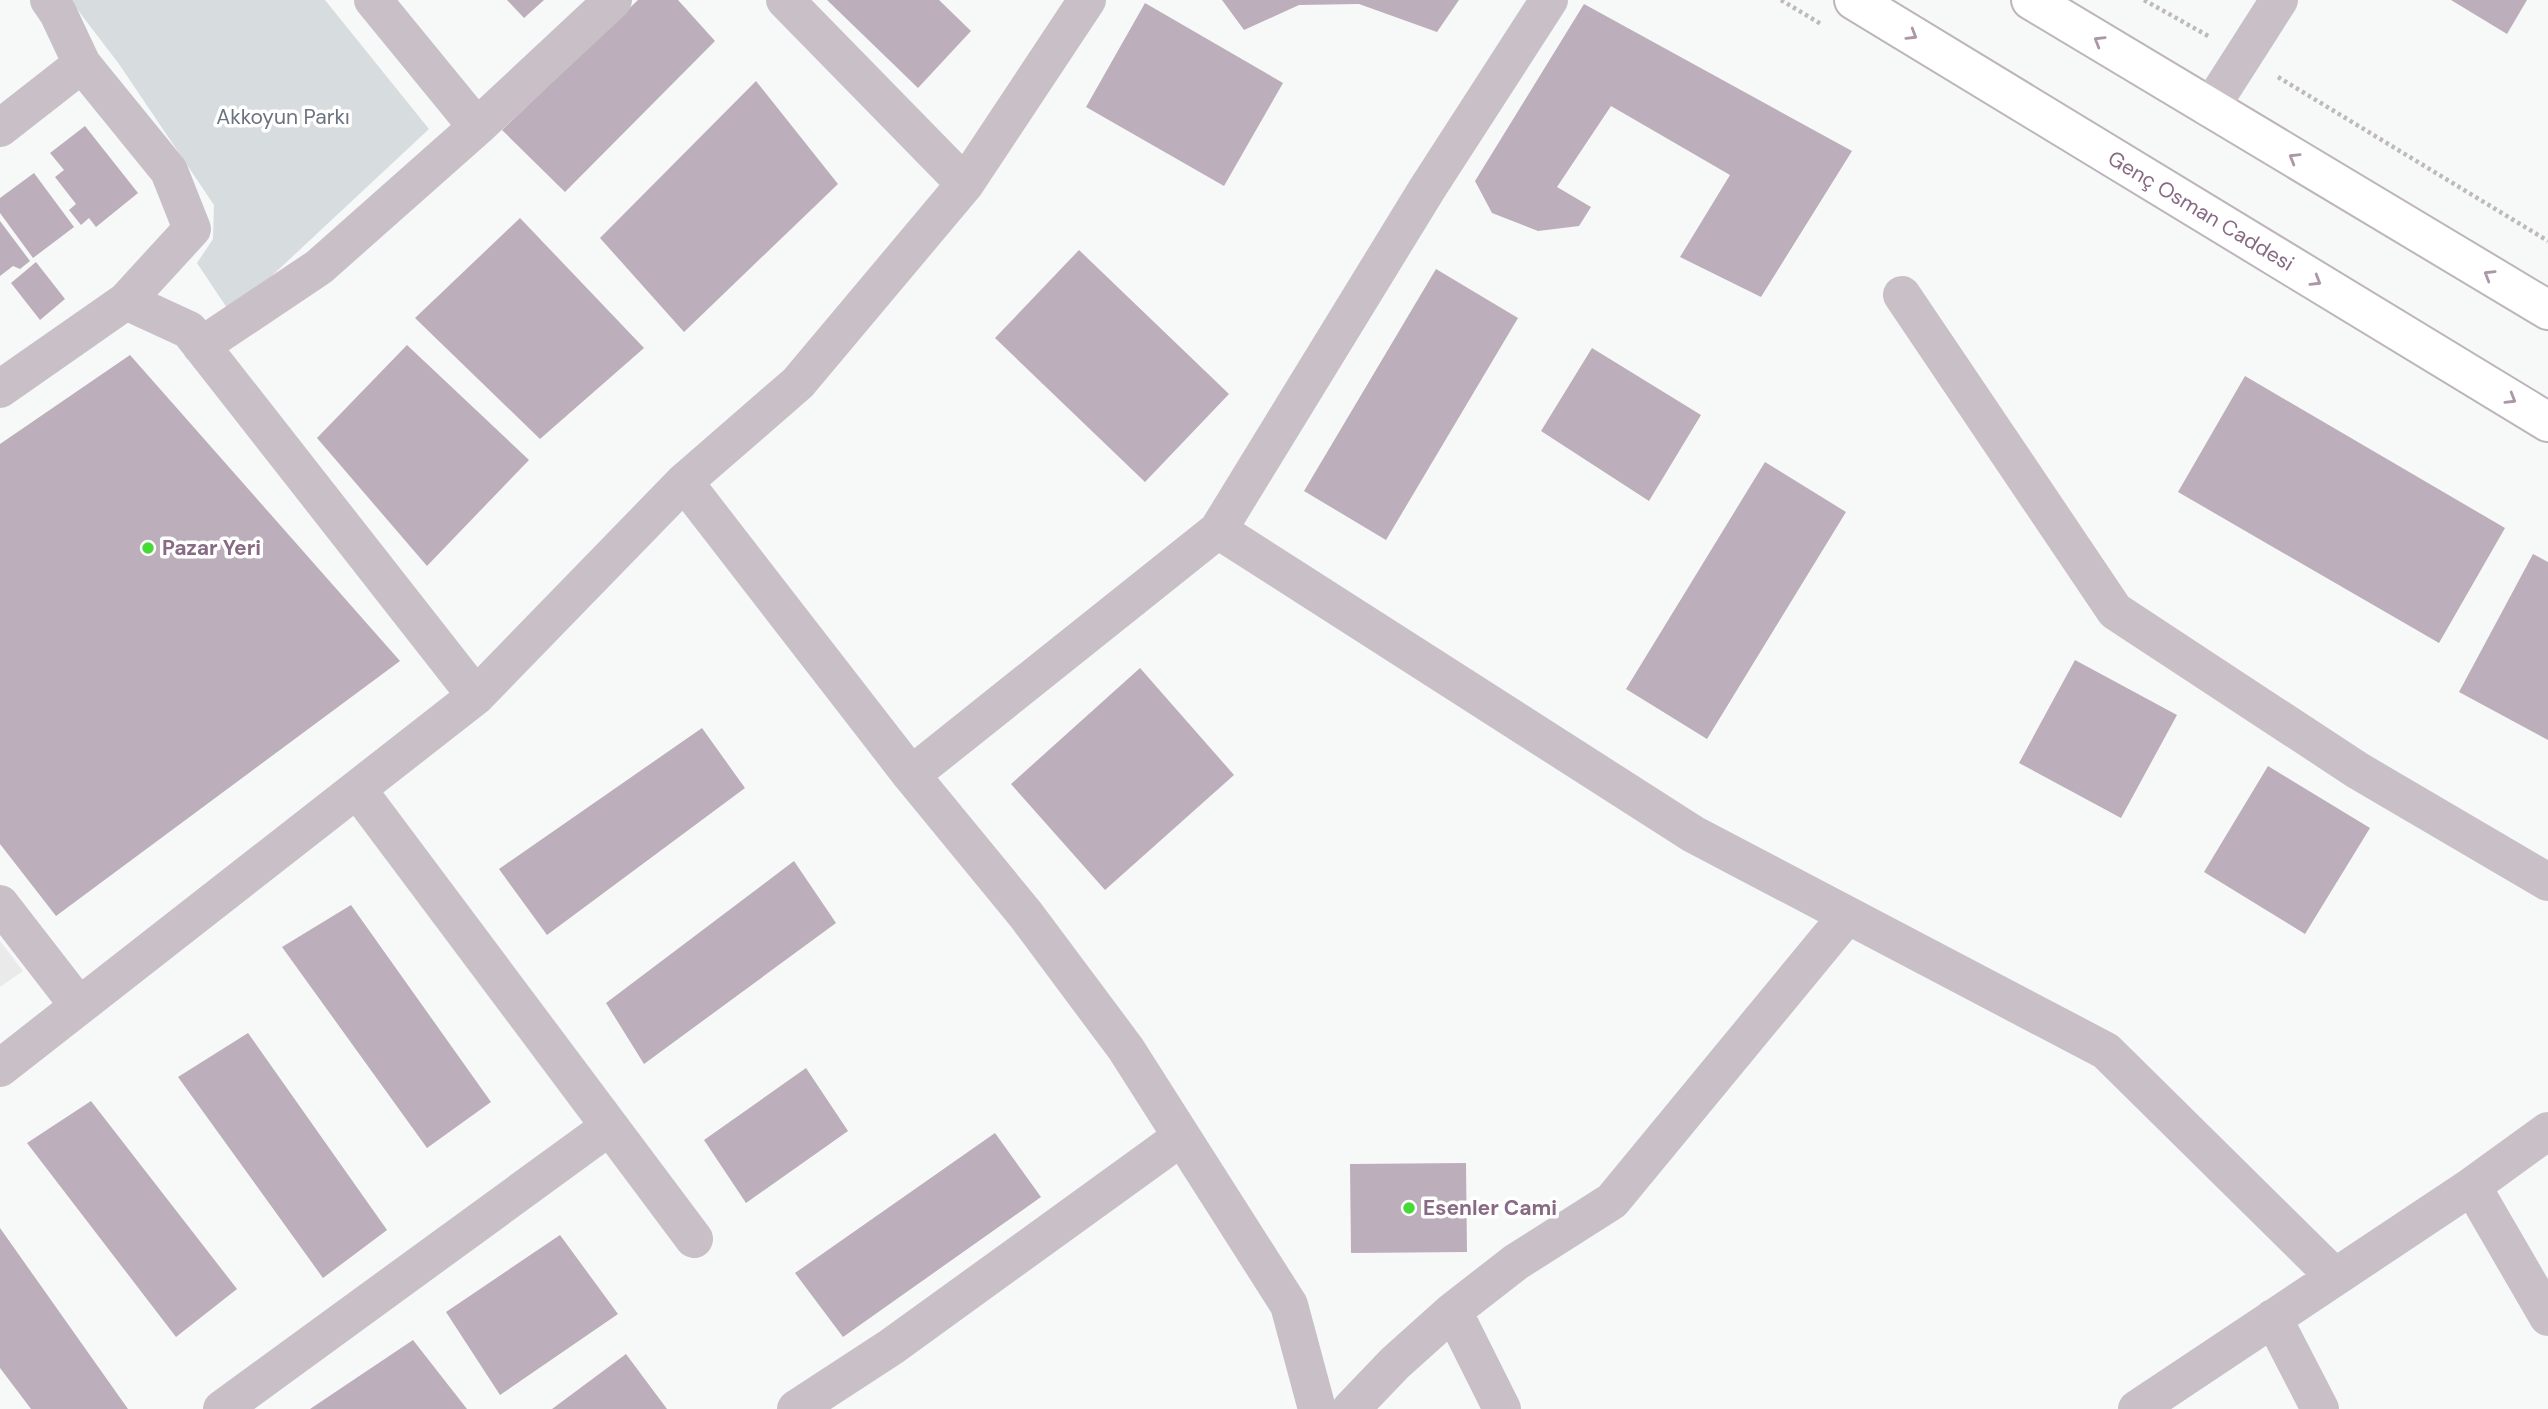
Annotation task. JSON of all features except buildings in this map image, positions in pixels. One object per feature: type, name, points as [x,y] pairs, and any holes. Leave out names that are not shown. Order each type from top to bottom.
[{"type":"main road","name":"Genç Osman Caddesi","points":[[1854,0],[2548,422]]},
{"type":"main road","points":[[2031,0],[2548,310]]},
{"type":"street","points":[[0,389],[126,301],[192,229],[169,171],[82,64],[50,0]]},
{"type":"street","points":[[373,0],[477,127]]},
{"type":"street","points":[[195,338],[319,267],[477,127],[612,0]]},
{"type":"street","points":[[785,0],[965,184]]},
{"type":"street","points":[[0,1068],[475,696],[684,482],[798,383],[965,184],[1087,0]]},
{"type":"street","points":[[911,775],[1218,530],[1427,189],[1549,0]]},
{"type":"street","points":[[2210,108],[2279,0]]},
{"type":"street","points":[[0,128],[82,64]]},
{"type":"street","points":[[1902,295],[2115,611],[2357,771],[2548,882]]},
{"type":"street","points":[[126,301],[195,338],[475,696]]},
{"type":"street","points":[[684,482],[911,775],[1026,915],[1118,1038],[1289,1305],[1317,1409]]},
{"type":"street","points":[[1218,530],[1693,834],[2106,1051],[2335,1277]]},
{"type":"street","points":[[357,789],[694,1239]]},
{"type":"street","points":[[0,904],[79,1006]]},
{"type":"street","points":[[1351,1409],[1395,1363],[1453,1311],[1516,1262],[1612,1201],[1847,916]]},
{"type":"street","points":[[222,1409],[609,1126]]},
{"type":"street","points":[[2137,1409],[2472,1186],[2548,1131]]},
{"type":"street","points":[[796,1409],[891,1347],[1180,1138]]},
{"type":"street","points":[[2472,1186],[2548,1317]]},
{"type":"street","points":[[1453,1311],[1502,1409]]},
{"type":"street","points":[[2273,1318],[2320,1409]]},
{"type":"path","points":[[2144,0],[2243,56],[2548,241]]},
{"type":"shaded area","points":[[0,941],[23,971],[0,987]]},
{"type":"green space","name":"Akkoyun Parkı","points":[[70,0],[325,0],[429,129],[231,314],[197,263],[213,239],[214,205],[119,64]]},
{"type":"place","name":"Pazar Yeri","points":[[148,548]]},
{"type":"place","name":"Esenler Cami","points":[[1409,1208]]}]
